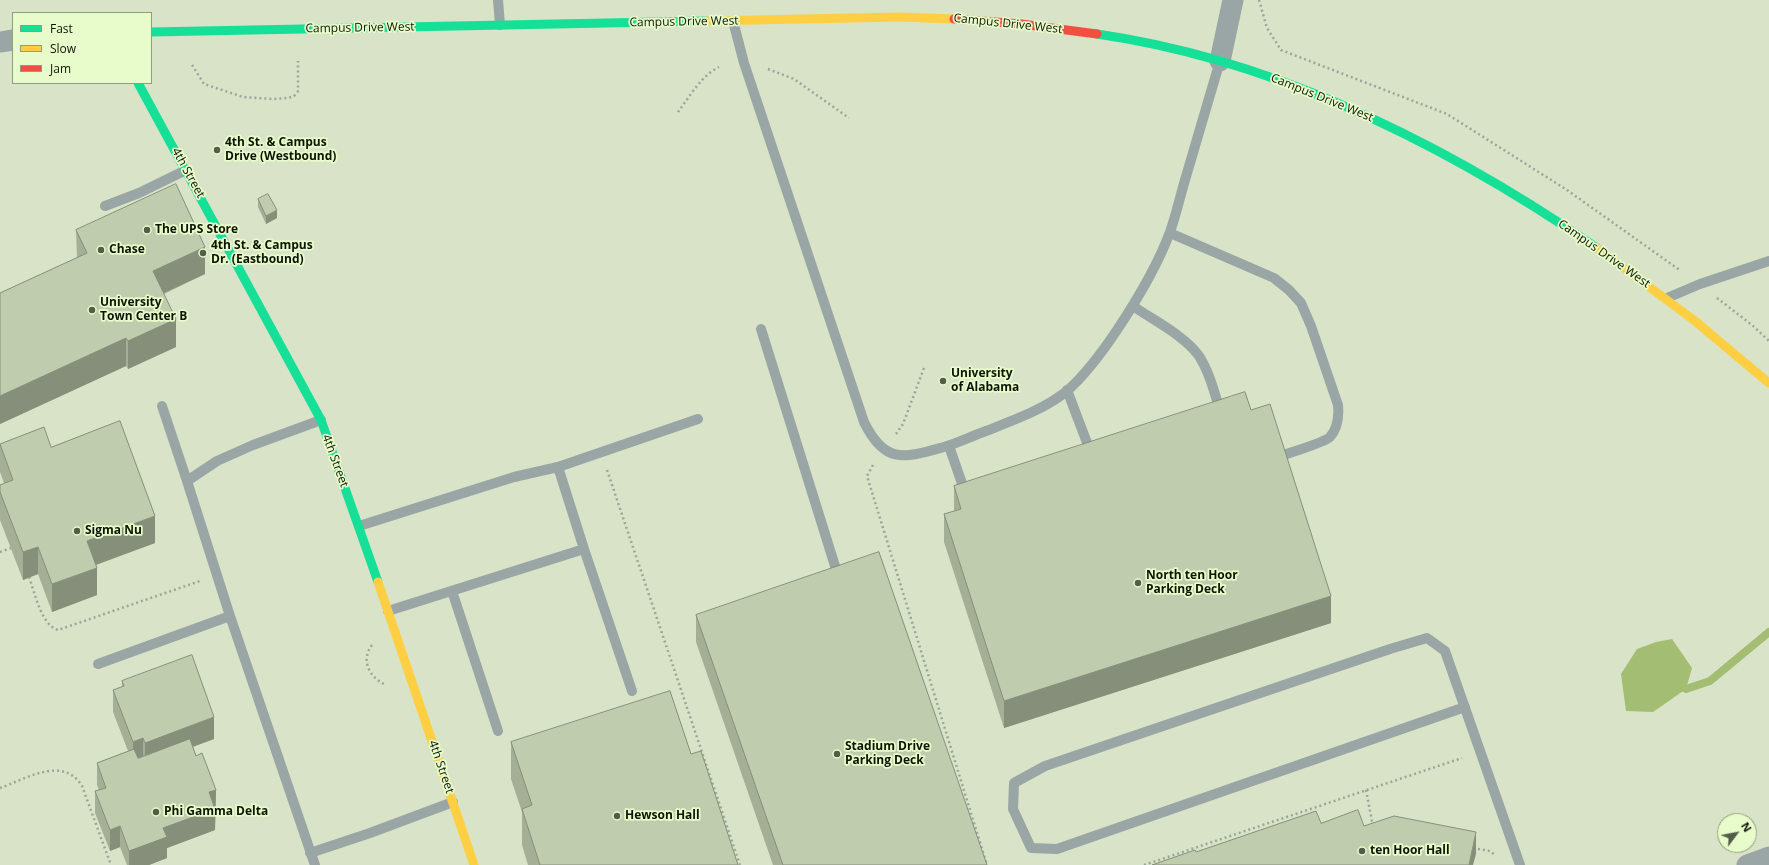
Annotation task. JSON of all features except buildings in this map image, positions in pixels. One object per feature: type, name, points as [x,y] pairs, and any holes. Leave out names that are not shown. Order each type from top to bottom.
[{"type":"street","points":[[1220,61],[1233,0]]},
{"type":"street","name":"Campus Drive West","points":[[152,32],[899,17],[963,18],[1048,28],[1146,43],[1220,61],[1288,84],[1338,103],[1395,128],[1443,153],[1500,185],[1619,262],[1735,352],[1769,383]]},
{"type":"street","points":[[0,42],[12,40]]},
{"type":"street","name":"4th Street","points":[[139,84],[321,420],[359,526],[474,865]]},
{"type":"street","points":[[1747,865],[1769,857]]},
{"type":"lane","points":[[498,0],[500,25]]},
{"type":"lane","points":[[733,21],[744,63],[864,422],[870,434],[884,450],[902,456],[912,456],[949,446],[1046,406],[1067,390],[1109,342],[1154,268],[1170,233],[1220,61]]},
{"type":"lane","points":[[105,206],[139,193],[186,170]]},
{"type":"lane","points":[[1170,233],[1274,278],[1289,290],[1301,303],[1311,326],[1338,405],[1339,417],[1336,428],[1329,438],[1278,457]]},
{"type":"lane","points":[[1667,298],[1700,284],[1769,261]]},
{"type":"lane","points":[[1132,306],[1188,343],[1199,357],[1209,376],[1225,426]]},
{"type":"lane","points":[[761,329],[835,566],[846,591]]},
{"type":"lane","points":[[1067,390],[1097,467]]},
{"type":"lane","points":[[162,406],[216,575],[315,865]]},
{"type":"lane","points":[[359,526],[514,477],[558,467],[698,419]]},
{"type":"lane","points":[[186,481],[217,461],[253,445],[321,420]]},
{"type":"lane","points":[[949,446],[971,508]]},
{"type":"lane","points":[[558,467],[632,691]]},
{"type":"lane","points":[[388,611],[584,549]]},
{"type":"lane","points":[[452,591],[498,731]]},
{"type":"lane","points":[[98,664],[230,616]]},
{"type":"lane","points":[[1465,707],[1057,848],[1031,848],[1014,809],[1014,783],[1045,766],[1427,638],[1446,651],[1520,865]]},
{"type":"lane","points":[[310,853],[376,831],[453,802]]},
{"type":"path","points":[[192,65],[204,84],[243,97],[273,99],[288,98],[294,96],[298,91],[298,61]]},
{"type":"path","points":[[678,112],[704,77],[719,67]]},
{"type":"path","points":[[768,69],[794,79],[850,118]]},
{"type":"path","points":[[895,437],[902,424],[924,368]]},
{"type":"path","points":[[601,452],[740,865]]},
{"type":"path","points":[[876,461],[867,476],[987,865]]},
{"type":"path","points":[[0,552],[11,548]]},
{"type":"path","points":[[29,577],[44,617],[49,626],[58,630],[216,575]]},
{"type":"path","points":[[375,642],[368,651],[366,660],[368,668],[373,677],[380,683],[391,687]]},
{"type":"path","points":[[1144,865],[1481,751]]},
{"type":"path","points":[[0,788],[53,770],[66,772],[73,775],[78,779],[82,786],[111,865]]},
{"type":"path","points":[[1366,790],[1372,821],[1379,829]]},
{"type":"path","points":[[1468,847],[1490,851],[1496,856]]},
{"type":"path","points":[[1166,858],[1168,865]]},
{"type":"shaded area","points":[[1672,639],[1692,668],[1686,689],[1653,712],[1626,711],[1621,674],[1637,649],[1656,642]]},
{"type":"waterway","points":[[1686,689],[1710,681],[1769,632]]},
{"type":"traffic: fast","points":[[152,32],[707,21]]},
{"type":"traffic: fast","points":[[1097,34],[1164,46],[1230,64],[1295,86],[1359,112],[1421,142],[1481,175],[1540,210],[1597,248]]},
{"type":"traffic: fast","points":[[139,84],[321,420],[378,582]]},
{"type":"traffic: slow","points":[[707,21],[899,17],[954,19]]},
{"type":"traffic: slow","points":[[1597,248],[1695,321],[1769,383]]},
{"type":"traffic: slow","points":[[378,582],[474,865]]},
{"type":"traffic: jam","points":[[954,19],[1021,24],[1097,34]]},
{"type":"place","name":"4th St. & Campus Drive (Westbound)","points":[[217,150]]},
{"type":"place","name":"The UPS Store","points":[[147,230]]},
{"type":"place","name":"Chase","points":[[101,250]]},
{"type":"place","name":"4th St. & Campus Dr. (Eastbound)","points":[[203,253]]},
{"type":"place","name":"University Town Center B","points":[[92,310]]},
{"type":"place","name":"University of Alabama","points":[[943,381]]},
{"type":"place","name":"Sigma Nu","points":[[77,531]]},
{"type":"place","name":"North ten Hoor Parking Deck","points":[[1138,583]]},
{"type":"place","name":"Stadium Drive Parking Deck","points":[[837,754]]},
{"type":"place","name":"Phi Gamma Delta","points":[[156,812]]},
{"type":"place","name":"Hewson Hall","points":[[617,816]]},
{"type":"place","name":"ten Hoor Hall","points":[[1362,851]]}]
